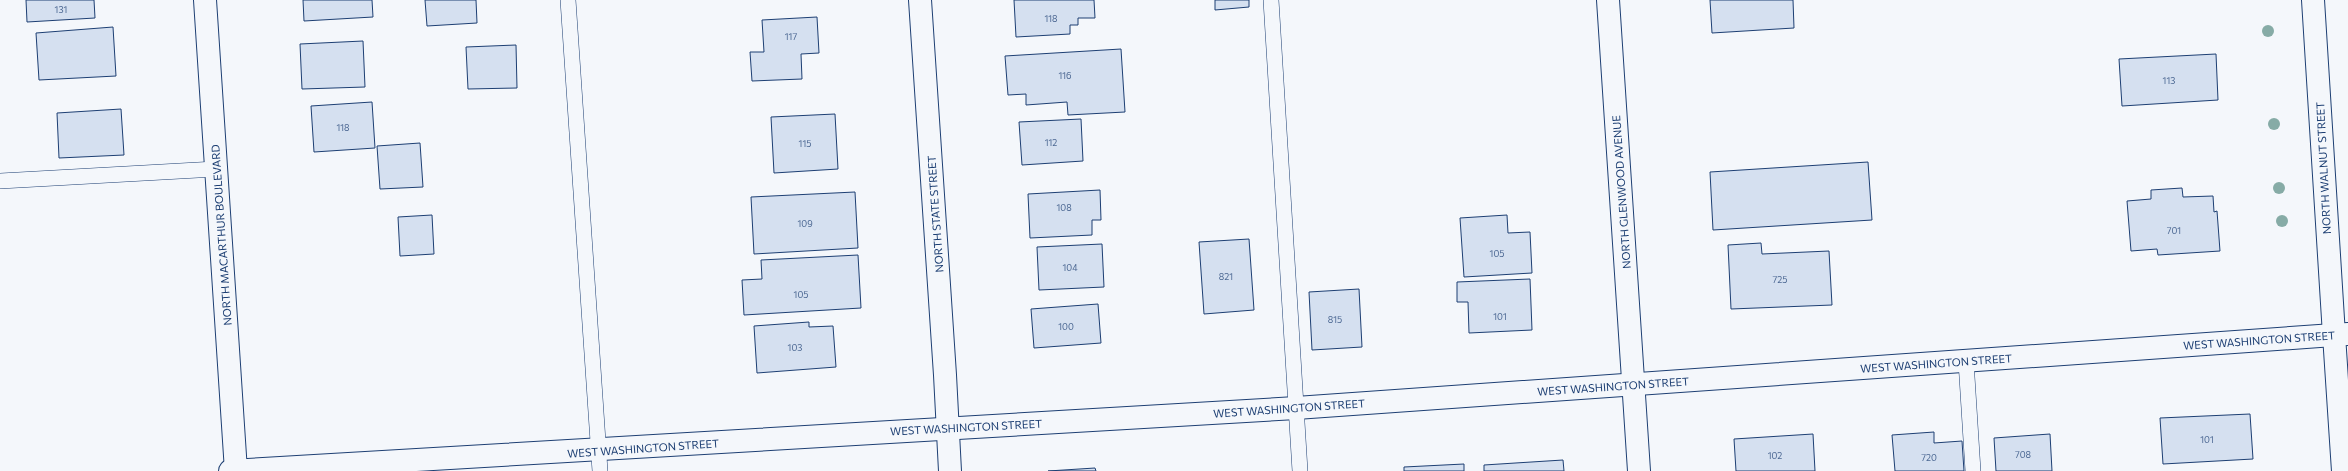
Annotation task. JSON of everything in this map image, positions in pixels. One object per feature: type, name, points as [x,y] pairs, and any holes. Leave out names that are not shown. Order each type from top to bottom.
[{"type":"street","name":"NORTH MACARTHUR BOULEVARD","points":[[205,0],[236,471]]},
{"type":"street","name":"NORTH STATE STREET","points":[[920,0],[950,471]]},
{"type":"street","name":"NORTH GLENWOOD AVENUE","points":[[1608,0],[1639,471]]},
{"type":"street","name":"NORTH WALNUT STREET","points":[[2313,0],[2341,334],[2343,471]]},
{"type":"street","name":"WEST WASHINGTON STREET","points":[[230,471],[599,461],[947,429],[1296,408],[2341,334]]},
{"type":"lane","points":[[568,0],[599,461]]},
{"type":"lane","points":[[1271,0],[1300,471]]},
{"type":"lane","points":[[0,181],[216,169]]},
{"type":"lane","points":[[1966,361],[1973,471]]},
{"type":"building","points":[[26,0],[94,0],[95,18],[27,22]]},
{"type":"building","points":[[303,0],[372,0],[373,17],[304,21]]},
{"type":"building","points":[[425,0],[476,0],[477,23],[427,26]]},
{"type":"building","points":[[1014,0],[1094,0],[1095,18],[1078,18],[1078,25],[1070,25],[1070,34],[1016,37]]},
{"type":"building","points":[[1215,0],[1249,0],[1249,7],[1215,10]]},
{"type":"building","points":[[1710,0],[1793,0],[1794,28],[1712,33]]},
{"type":"building","points":[[817,17],[819,53],[801,54],[802,79],[752,81],[750,52],[764,52],[762,20]]},
{"type":"building","points":[[113,27],[116,76],[39,80],[36,33]]},
{"type":"building","points":[[363,41],[365,87],[302,89],[300,44]]},
{"type":"building","points":[[516,45],[517,88],[468,89],[466,47]]},
{"type":"building","points":[[1121,49],[1125,112],[1068,115],[1067,102],[1026,105],[1026,94],[1008,95],[1005,56]]},
{"type":"building","points":[[2216,54],[2218,100],[2122,106],[2119,59]]},
{"type":"building","points":[[372,102],[375,148],[314,152],[311,106]]},
{"type":"building","points":[[121,109],[124,155],[59,158],[57,113]]},
{"type":"building","points":[[835,114],[838,169],[774,173],[771,117]]},
{"type":"building","points":[[1081,119],[1083,161],[1022,165],[1019,122]]},
{"type":"building","points":[[420,143],[423,187],[380,189],[377,146]]},
{"type":"building","points":[[1868,162],[1872,220],[1713,230],[1710,172]]},
{"type":"building","points":[[2182,188],[2183,197],[2213,196],[2214,212],[2217,211],[2220,251],[2158,255],[2157,249],[2131,251],[2127,201],[2151,199],[2151,190]]},
{"type":"building","points":[[1100,190],[1101,220],[1092,220],[1092,235],[1030,238],[1028,194]]},
{"type":"building","points":[[855,192],[858,248],[754,254],[751,197]]},
{"type":"building","points":[[432,215],[434,254],[400,256],[398,217]]},
{"type":"building","points":[[1507,215],[1508,233],[1530,232],[1532,273],[1464,277],[1460,218]]},
{"type":"building","points":[[1249,239],[1254,310],[1204,314],[1199,242]]},
{"type":"building","points":[[1761,243],[1762,254],[1829,251],[1832,305],[1731,309],[1728,245]]},
{"type":"building","points":[[1102,244],[1104,287],[1039,290],[1037,247]]},
{"type":"building","points":[[858,255],[861,308],[744,315],[742,280],[762,279],[761,260]]},
{"type":"building","points":[[1530,279],[1532,330],[1469,333],[1468,302],[1457,302],[1457,282]]},
{"type":"building","points":[[1359,289],[1362,347],[1312,350],[1309,292]]},
{"type":"building","points":[[1098,304],[1101,343],[1034,348],[1031,309]]},
{"type":"building","points":[[809,322],[809,327],[833,326],[836,367],[757,373],[754,326]]},
{"type":"building","points":[[2250,414],[2253,459],[2163,464],[2160,418]]},
{"type":"building","points":[[1934,432],[1934,443],[1962,441],[1964,471],[1895,471],[1892,435]]},
{"type":"building","points":[[1813,434],[1815,471],[1736,471],[1734,439]]},
{"type":"building","points":[[2050,434],[2052,471],[1996,471],[1994,438]]},
{"type":"building","points":[[1563,460],[1564,471],[1484,471],[1484,465]]},
{"type":"building","points":[[1464,464],[1464,471],[1404,471],[1404,467]]},
{"type":"building","points":[[1095,468],[1096,471],[1048,471]]}]
